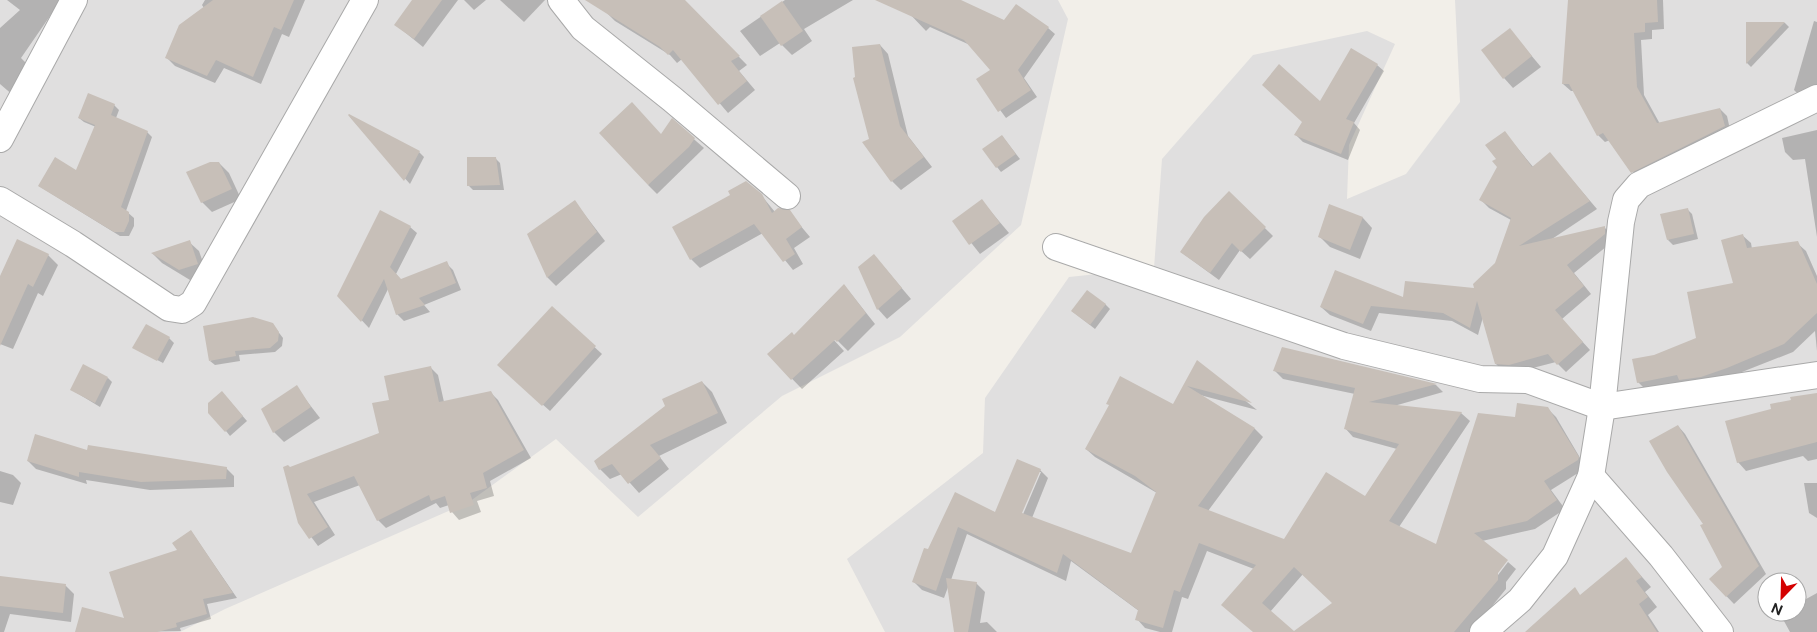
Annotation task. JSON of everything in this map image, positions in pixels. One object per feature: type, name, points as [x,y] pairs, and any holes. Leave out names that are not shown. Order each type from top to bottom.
[{"type":"street","points":[[0,139],[74,0]]},
{"type":"street","points":[[0,200],[73,244],[170,308],[182,310],[193,303],[365,0]]},
{"type":"street","points":[[561,0],[583,28],[672,99],[787,196]]},
{"type":"street","points":[[1483,632],[1520,600],[1555,556],[1591,476],[1602,407],[1621,222],[1626,200],[1639,185],[1817,98]]},
{"type":"street","points":[[1056,247],[1344,346],[1480,379],[1528,380],[1602,407],[1817,375]]},
{"type":"street","points":[[1591,476],[1661,556],[1720,632]]},
{"type":"shaded area","points":[[0,0],[1058,0],[1068,19],[1021,225],[900,337],[782,396],[638,517],[556,439],[469,502],[225,609],[180,632],[0,632]]},
{"type":"shaded area","points":[[1455,0],[1817,0],[1817,632],[885,632],[847,559],[983,453],[985,398],[1069,277],[1154,268],[1162,159],[1253,55],[1367,31],[1395,44],[1349,145],[1347,199],[1406,174],[1460,102]]},
{"type":"building","points":[[213,0],[294,0],[281,30],[274,27],[253,77],[216,60],[207,76],[165,58],[179,25]]},
{"type":"building","points":[[412,0],[442,0],[414,39],[394,25]]},
{"type":"building","points":[[585,0],[685,0],[740,56],[731,61],[747,81],[718,105],[673,50],[668,55],[660,47]]},
{"type":"building","points":[[875,0],[961,0],[1004,20],[1016,4],[1049,27],[1018,70],[1031,90],[998,112],[976,79],[990,70],[964,40]]},
{"type":"building","points":[[1568,0],[1657,0],[1658,22],[1645,23],[1645,32],[1634,33],[1637,87],[1657,123],[1720,108],[1725,126],[1631,173],[1603,133],[1597,136],[1569,84],[1562,84]]},
{"type":"building","points":[[782,1],[803,31],[781,46],[760,16]]},
{"type":"building","points":[[1746,22],[1785,22],[1746,64]]},
{"type":"building","points":[[1510,28],[1532,56],[1503,79],[1481,50]]},
{"type":"building","points":[[880,44],[900,126],[924,157],[891,182],[862,142],[869,139],[853,78],[855,77],[852,47]]},
{"type":"building","points":[[1351,48],[1378,64],[1346,119],[1354,122],[1341,154],[1294,135],[1302,122],[1262,85],[1279,64],[1320,101]]},
{"type":"building","points":[[88,93],[115,104],[111,115],[148,131],[121,207],[129,212],[129,221],[124,232],[114,232],[38,186],[55,157],[76,170],[95,125],[78,118]]},
{"type":"building","points":[[632,102],[661,134],[672,118],[695,138],[689,147],[648,185],[599,133]]},
{"type":"building","points":[[348,115],[420,151],[404,181]]},
{"type":"building","points":[[1505,131],[1532,167],[1550,152],[1590,201],[1519,246],[1605,226],[1605,234],[1567,265],[1584,286],[1555,310],[1583,342],[1557,365],[1548,354],[1509,365],[1495,364],[1477,301],[1470,328],[1443,313],[1371,306],[1363,324],[1320,307],[1335,270],[1403,297],[1405,281],[1474,288],[1473,284],[1495,263],[1511,218],[1479,200],[1497,167],[1492,161],[1496,159],[1485,145]]},
{"type":"building","points":[[1002,135],[1016,154],[996,168],[982,149]]},
{"type":"building","points":[[467,157],[496,157],[500,185],[467,186]]},
{"type":"building","points":[[210,162],[219,162],[232,189],[201,203],[186,172]]},
{"type":"building","points":[[746,181],[762,194],[772,213],[778,208],[790,210],[802,227],[786,239],[795,254],[783,262],[754,224],[690,260],[672,227],[730,195],[728,191]]},
{"type":"building","points":[[1229,191],[1266,227],[1241,252],[1232,243],[1210,273],[1180,252],[1204,217]]},
{"type":"building","points":[[982,199],[1000,223],[969,245],[952,221]]},
{"type":"building","points":[[575,200],[597,232],[547,278],[527,234]]},
{"type":"building","points":[[1329,204],[1363,217],[1350,250],[1318,237]]},
{"type":"building","points":[[1688,208],[1694,234],[1667,240],[1660,214]]},
{"type":"building","points":[[380,210],[411,226],[390,267],[401,279],[447,261],[456,283],[419,298],[425,305],[396,315],[384,279],[361,322],[337,296]]},
{"type":"building","points":[[1743,234],[1747,248],[1798,241],[1817,284],[1817,313],[1784,344],[1727,368],[1701,377],[1679,380],[1677,375],[1637,383],[1632,359],[1654,355],[1696,338],[1687,292],[1733,283],[1721,240]]},
{"type":"building","points":[[17,239],[49,254],[33,287],[28,284],[0,346],[0,276]]},
{"type":"building","points":[[190,240],[198,264],[179,270],[151,253]]},
{"type":"building","points":[[874,254],[902,288],[877,310],[858,267]]},
{"type":"building","points":[[844,284],[866,313],[837,342],[835,340],[791,380],[767,354],[792,332],[794,335]]},
{"type":"building","points":[[1087,290],[1106,304],[1090,325],[1071,311]]},
{"type":"building","points":[[552,306],[596,346],[542,406],[497,365]]},
{"type":"building","points":[[253,317],[273,323],[279,332],[278,341],[270,348],[235,351],[236,356],[209,361],[203,326]]},
{"type":"building","points":[[146,324],[170,337],[157,361],[132,348]]},
{"type":"building","points":[[1282,347],[1437,384],[1369,402],[1462,412],[1389,521],[1436,544],[1478,413],[1515,417],[1517,403],[1548,407],[1579,457],[1578,460],[1544,481],[1557,500],[1527,521],[1474,533],[1508,560],[1498,573],[1498,580],[1454,632],[1253,632],[1221,605],[1256,565],[1199,543],[1180,592],[1174,590],[1163,628],[1135,620],[1138,610],[1063,554],[1057,573],[958,527],[936,591],[912,582],[924,548],[928,549],[955,492],[995,512],[1017,459],[1041,469],[1022,513],[1131,553],[1156,492],[1135,476],[1085,449],[1109,405],[1106,404],[1120,376],[1173,404],[1197,360],[1252,403],[1187,386],[1255,428],[1198,506],[1284,539],[1326,472],[1365,496],[1399,444],[1344,429],[1355,388],[1273,371]],"holes":[[[1294,567],[1332,603],[1294,631],[1262,603]]]},
{"type":"building","points":[[83,364],[108,377],[95,403],[70,390]]},
{"type":"building","points":[[431,366],[439,402],[491,391],[524,450],[483,473],[487,488],[470,493],[474,505],[450,513],[445,496],[431,501],[429,495],[377,521],[354,476],[307,494],[328,527],[309,539],[298,523],[283,467],[288,465],[290,467],[379,433],[372,403],[389,400],[384,376]]},
{"type":"building","points":[[702,381],[718,413],[650,445],[661,458],[628,484],[612,464],[599,470],[594,461],[665,406],[662,399]]},
{"type":"building","points":[[297,385],[311,407],[273,433],[261,409]]},
{"type":"building","points":[[222,391],[243,416],[225,432],[208,413],[208,403]]},
{"type":"building","points":[[1817,393],[1817,442],[1737,463],[1725,421],[1771,409],[1770,404],[1791,400],[1790,397]]},
{"type":"building","points":[[1678,425],[1759,566],[1726,597],[1709,579],[1722,567],[1700,525],[1703,524],[1667,472],[1649,441]]},
{"type":"building","points":[[35,434],[87,450],[88,445],[227,467],[226,479],[141,482],[79,472],[79,477],[27,461]]},
{"type":"building","points":[[191,530],[233,593],[203,599],[207,614],[176,623],[177,627],[157,632],[75,632],[82,607],[124,618],[109,572],[177,550],[172,543]]},
{"type":"building","points":[[1626,557],[1642,577],[1636,581],[1648,597],[1639,604],[1657,632],[1525,632],[1575,587],[1580,595]]},
{"type":"building","points":[[0,576],[66,584],[63,613],[0,606]]},
{"type":"building","points":[[946,578],[977,582],[968,632],[954,632]]}]
